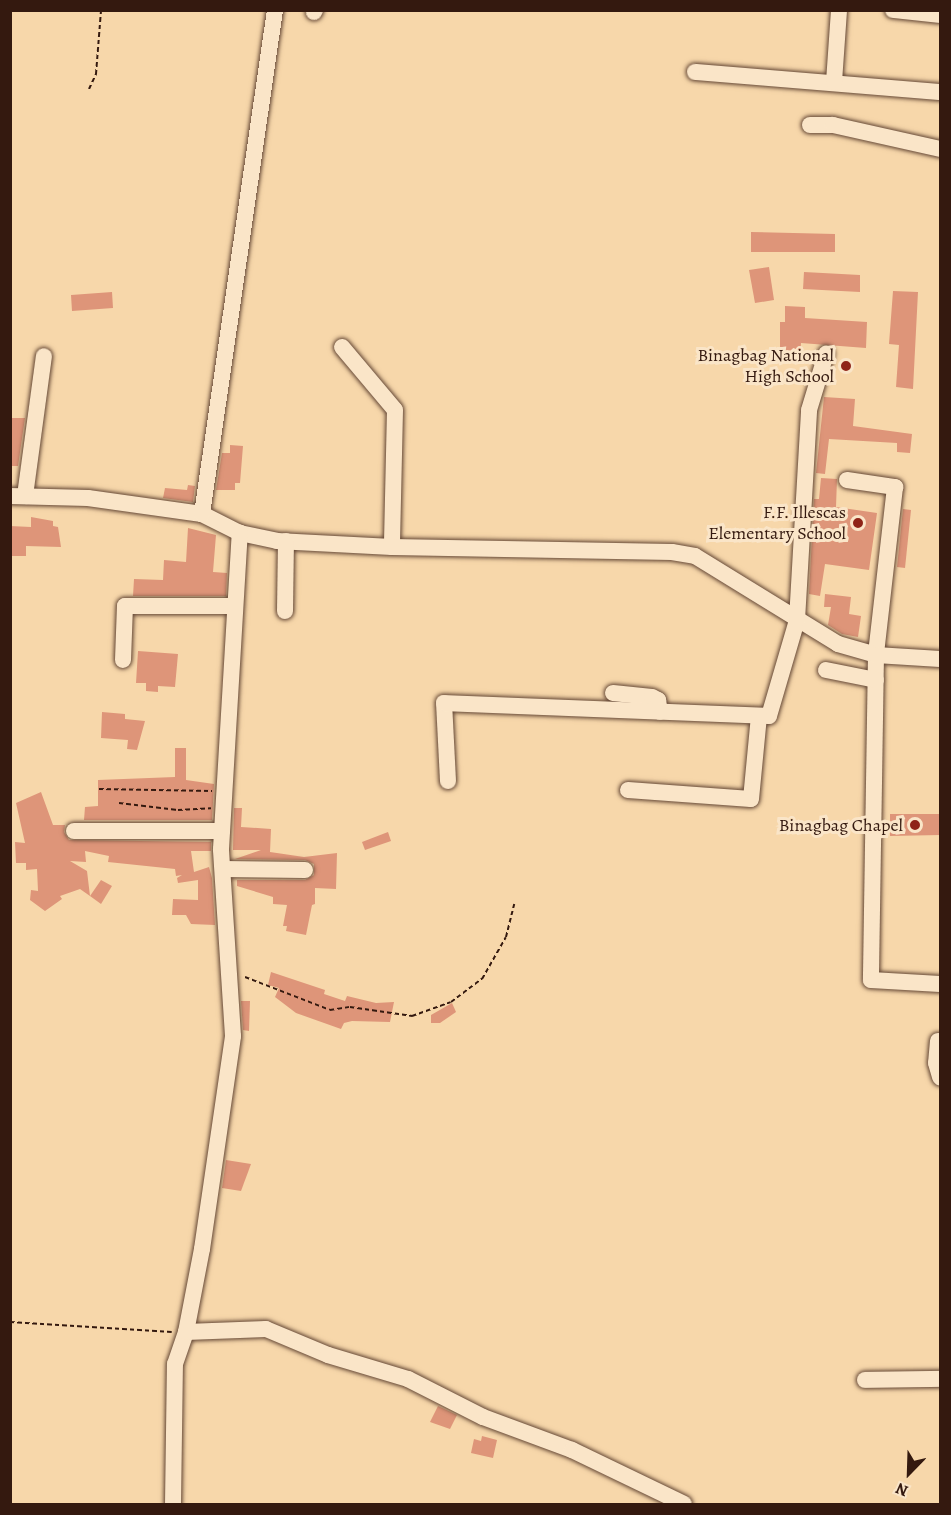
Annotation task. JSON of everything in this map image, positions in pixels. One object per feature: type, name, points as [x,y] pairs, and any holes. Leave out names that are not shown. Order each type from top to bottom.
[{"type":"street","points":[[202,514],[275,10]]},
{"type":"street","points":[[834,82],[839,10]]},
{"type":"street","points":[[893,10],[940,15]]},
{"type":"street","points":[[695,72],[940,92]]},
{"type":"street","points":[[810,125],[833,125],[940,149]]},
{"type":"street","points":[[342,347],[395,410],[392,547]]},
{"type":"street","points":[[448,781],[444,704],[769,716],[797,620],[809,410],[826,354]]},
{"type":"street","points":[[44,356],[18,496],[88,498],[202,514],[240,533],[286,541],[392,547],[672,552],[695,556],[838,644],[876,655],[940,659]]},
{"type":"street","points":[[848,480],[895,487],[876,655],[871,980],[940,984]]},
{"type":"street","points":[[173,1504],[175,1364],[186,1332],[202,1249],[233,1036],[222,831],[240,533]]},
{"type":"street","points":[[285,611],[286,541]]},
{"type":"street","points":[[123,660],[125,606],[234,606]]},
{"type":"street","points":[[826,670],[876,680]]},
{"type":"street","points":[[613,693],[652,697],[658,700],[660,712]]},
{"type":"street","points":[[628,790],[751,799],[759,716]]},
{"type":"street","points":[[74,831],[222,831]]},
{"type":"street","points":[[223,869],[305,870]]},
{"type":"street","points":[[939,1041],[936,1063],[940,1077]]},
{"type":"street","points":[[186,1332],[266,1329],[328,1355],[408,1379],[483,1417],[572,1450],[684,1504]]},
{"type":"street","points":[[865,1380],[940,1379]]},
{"type":"path","points":[[89,89],[96,74],[101,10]]},
{"type":"path","points":[[99,789],[168,787],[223,800]]},
{"type":"path","points":[[119,803],[178,810],[223,800]]},
{"type":"path","points":[[231,972],[330,1010],[350,1007],[412,1017],[451,1002],[483,979],[506,938],[514,904]]},
{"type":"path","points":[[10,1322],[186,1332]]},
{"type":"building","points":[[751,232],[835,234],[835,252],[751,252]]},
{"type":"building","points":[[769,267],[774,300],[755,303],[749,270]]},
{"type":"building","points":[[804,272],[860,275],[860,292],[803,289]]},
{"type":"building","points":[[893,291],[918,292],[913,389],[896,387],[899,345],[889,344]]},
{"type":"building","points":[[112,292],[113,308],[72,311],[71,295]]},
{"type":"building","points":[[785,306],[805,307],[805,318],[867,322],[866,348],[801,343],[800,356],[780,355],[780,322],[785,322]]},
{"type":"building","points":[[824,397],[855,399],[853,426],[912,434],[910,453],[897,452],[897,443],[829,439],[825,474],[816,473]]},
{"type":"building","points":[[10,418],[25,418],[18,466],[10,466]]},
{"type":"building","points":[[230,445],[243,446],[240,483],[235,483],[235,490],[216,490],[222,453],[230,453]]},
{"type":"building","points":[[821,478],[837,479],[836,507],[877,513],[869,570],[825,564],[820,596],[809,594],[814,499],[819,499]]},
{"type":"building","points":[[188,485],[195,486],[193,502],[163,498],[165,488],[187,490]]},
{"type":"building","points":[[903,509],[911,510],[905,568],[897,567]]},
{"type":"building","points":[[31,517],[53,521],[53,526],[58,527],[61,547],[26,546],[26,556],[10,556],[10,526],[31,527]]},
{"type":"building","points":[[188,528],[216,535],[213,572],[227,573],[226,596],[133,596],[134,579],[163,580],[164,560],[186,562]]},
{"type":"building","points":[[825,594],[851,597],[849,614],[861,616],[858,637],[842,634],[828,625],[831,607],[824,607]]},
{"type":"building","points":[[138,651],[178,654],[175,687],[158,686],[158,692],[146,691],[146,683],[136,683]]},
{"type":"building","points":[[102,712],[125,714],[125,719],[145,721],[137,750],[127,749],[128,740],[101,738]]},
{"type":"building","points":[[175,748],[186,748],[186,780],[214,784],[212,820],[84,820],[85,807],[98,806],[98,780],[175,777]]},
{"type":"building","points":[[41,792],[53,825],[65,825],[64,832],[69,840],[211,842],[211,851],[191,851],[194,872],[209,867],[212,878],[215,925],[191,924],[186,915],[172,915],[173,899],[198,900],[198,880],[178,883],[177,878],[182,875],[176,876],[175,869],[108,862],[109,856],[85,851],[86,862],[70,861],[87,871],[90,896],[80,889],[60,896],[62,899],[45,911],[30,900],[31,890],[38,891],[37,869],[26,870],[26,863],[16,863],[15,842],[25,843],[16,803]]},
{"type":"building","points":[[234,808],[242,808],[241,827],[271,829],[270,852],[304,857],[337,853],[336,889],[315,888],[315,904],[312,905],[306,935],[286,931],[287,926],[283,926],[287,905],[273,904],[273,897],[237,886],[237,880],[305,880],[314,875],[314,864],[305,860],[235,859],[261,850],[233,850]]},
{"type":"building","name":"Binagbag Chapel","points":[[890,814],[939,814],[940,835],[890,836]]},
{"type":"building","points":[[388,832],[391,841],[365,850],[362,842]]},
{"type":"building","points":[[101,880],[112,886],[101,904],[90,896]]},
{"type":"building","points":[[271,972],[325,990],[324,994],[345,1001],[347,996],[376,1003],[394,1002],[390,1022],[352,1021],[344,1023],[341,1029],[296,1013],[275,997],[279,988],[268,985]]},
{"type":"building","points":[[241,1001],[250,1001],[249,1031],[243,1030]]},
{"type":"building","points":[[452,1003],[456,1012],[440,1023],[431,1023],[431,1015]]},
{"type":"building","points":[[226,1160],[251,1164],[241,1191],[222,1188]]},
{"type":"building","points":[[438,1406],[457,1415],[450,1429],[430,1422]]},
{"type":"building","points":[[482,1436],[497,1440],[493,1458],[471,1453],[474,1439],[481,1441]]},
{"type":"place","name":"Binagbag National High School","points":[[846,366]]},
{"type":"place","name":"F.F. Illescas Elementary School","points":[[858,523]]},
{"type":"place","name":"Binagbag Chapel","points":[[915,825]]}]
